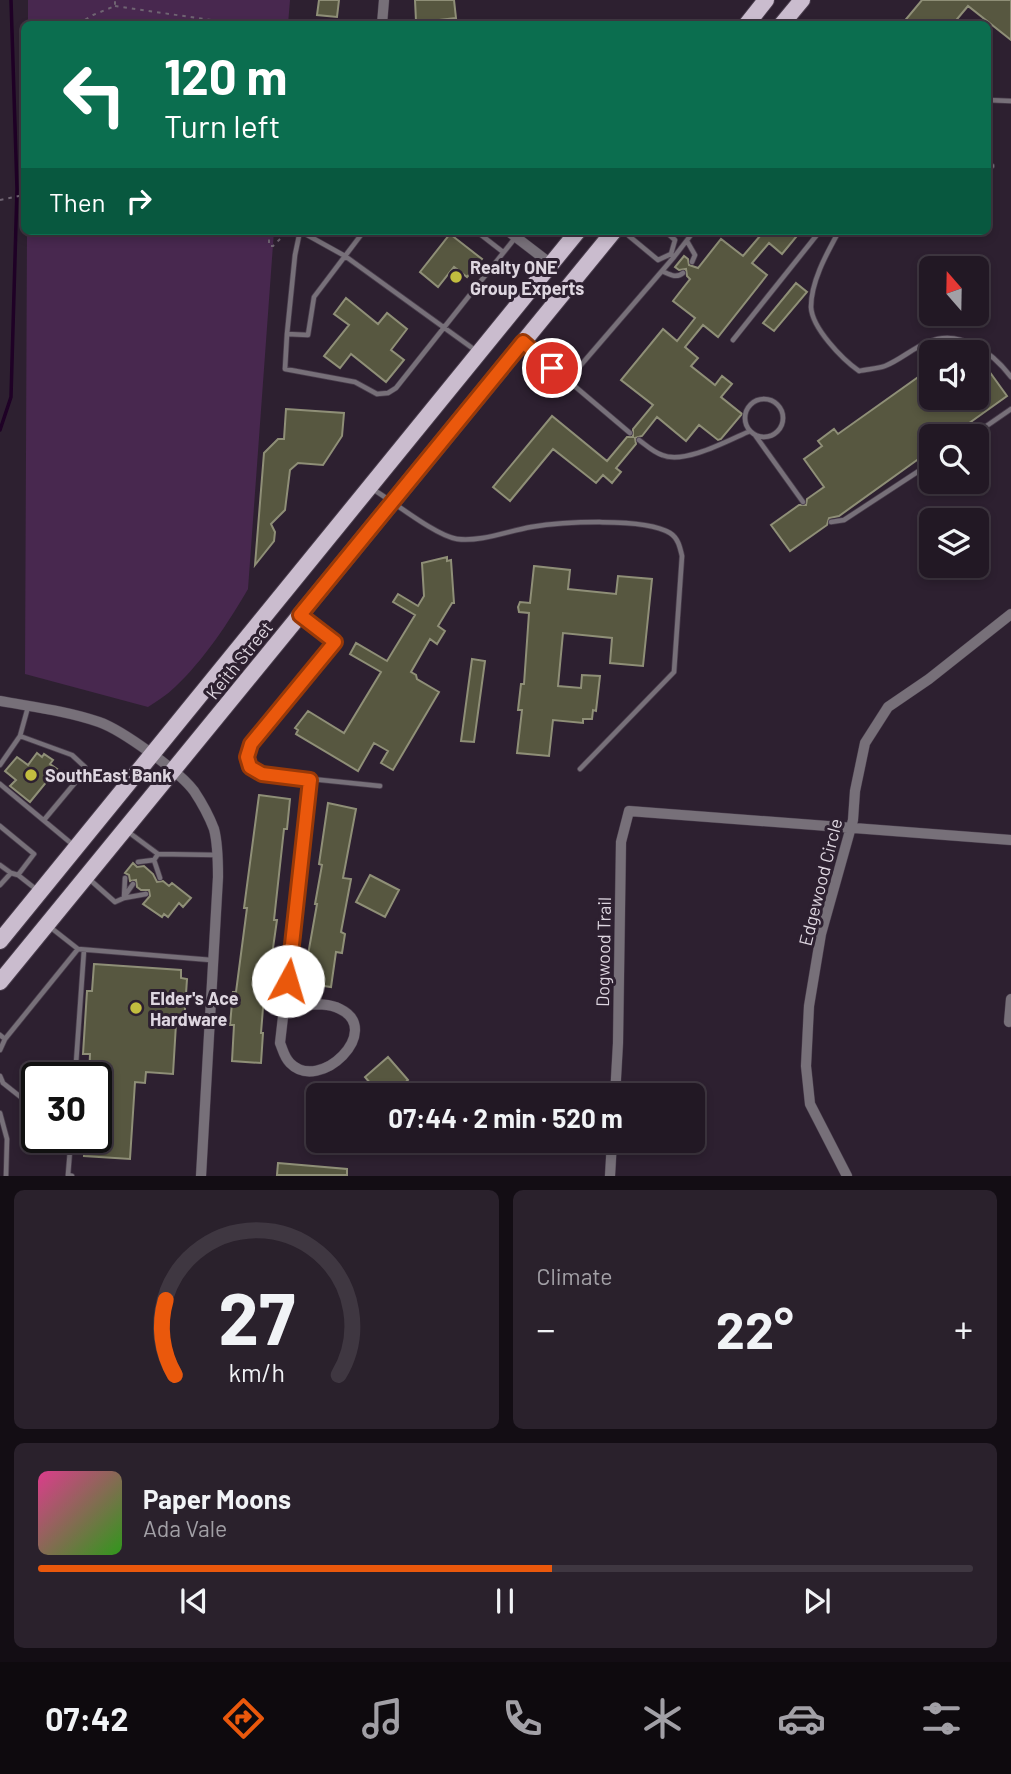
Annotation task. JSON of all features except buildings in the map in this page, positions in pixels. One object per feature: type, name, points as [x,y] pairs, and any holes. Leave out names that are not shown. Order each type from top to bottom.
[{"type":"main road","points":[[749,21],[766,0]]},
{"type":"main road","points":[[787,21],[802,0]]},
{"type":"main road","name":"Keith Street","points":[[0,941],[575,235]]},
{"type":"main road","name":"Keith Street","points":[[0,982],[611,235]]},
{"type":"main road","points":[[300,615],[294,597],[333,546],[342,520]]},
{"type":"street","points":[[382,21],[384,0]]},
{"type":"street","points":[[513,235],[551,264]]},
{"type":"street","name":"Edgewood Circle","points":[[847,1175],[810,1104],[806,1066],[809,1006],[821,934],[851,827],[865,743],[888,707],[929,679],[1011,614]]},
{"type":"street","points":[[0,701],[70,713],[103,723],[152,755],[192,789],[209,817],[215,832],[218,856],[201,1175]]},
{"type":"street","points":[[285,1005],[331,1007],[347,1014],[355,1034],[346,1055],[335,1063],[311,1072],[290,1064],[280,1043],[310,780]]},
{"type":"street","name":"Dogwood Trail","points":[[616,1083],[621,842],[629,811],[851,827]]},
{"type":"street","points":[[851,827],[1011,840]]},
{"type":"street","points":[[1009,1022],[1011,999]]},
{"type":"street","points":[[610,1175],[611,1153]]},
{"type":"lane","points":[[991,100],[1011,101]]},
{"type":"lane","points":[[299,235],[285,369],[355,382],[377,394],[388,393],[396,388],[503,252],[512,235]]},
{"type":"lane","points":[[307,235],[345,256],[479,353]]},
{"type":"lane","points":[[287,334],[308,335],[314,297],[361,235]]},
{"type":"lane","points":[[481,235],[503,252]]},
{"type":"lane","points":[[629,235],[658,260],[672,255]]},
{"type":"lane","points":[[669,235],[675,240],[672,255]]},
{"type":"lane","points":[[568,380],[691,235]]},
{"type":"lane","points":[[733,340],[817,235]]},
{"type":"lane","points":[[837,235],[824,257],[811,308],[816,322],[840,357],[859,371],[886,366],[930,341],[952,339],[970,342],[1000,363],[1011,377]]},
{"type":"lane","points":[[687,241],[695,255],[692,262]]},
{"type":"lane","points":[[662,271],[672,276],[683,273]]},
{"type":"lane","points":[[523,342],[630,433]]},
{"type":"lane","points":[[639,440],[664,456],[671,457],[691,455],[752,433],[766,437],[781,427],[782,415],[777,405],[765,400],[753,403],[745,420],[752,433],[803,502]]},
{"type":"lane","points":[[989,424],[1011,409]]},
{"type":"lane","points":[[831,522],[844,520],[919,471]]},
{"type":"lane","points":[[369,487],[440,532],[458,539],[572,522],[660,528],[672,534],[678,542],[682,556],[674,672],[580,769]]},
{"type":"lane","points":[[300,615],[335,642],[251,744],[247,757],[250,767],[262,774],[380,786]]},
{"type":"lane","points":[[0,765],[20,736],[28,706]]},
{"type":"lane","points":[[20,736],[72,755],[85,767],[84,772],[44,820]]},
{"type":"lane","points":[[0,784],[76,848]]},
{"type":"lane","points":[[0,826],[34,854],[18,875]]},
{"type":"lane","points":[[126,830],[158,855],[218,856]]},
{"type":"lane","points":[[147,868],[158,855]]},
{"type":"lane","points":[[138,862],[154,860]]},
{"type":"lane","points":[[154,860],[159,878]]},
{"type":"lane","points":[[0,865],[10,873],[18,875],[40,893]]},
{"type":"lane","points":[[0,885],[10,873]]},
{"type":"lane","points":[[87,878],[116,902],[146,894]]},
{"type":"lane","points":[[124,898],[125,878]]},
{"type":"lane","points":[[124,898],[133,884]]},
{"type":"lane","points":[[48,925],[81,950],[212,960]]},
{"type":"lane","points":[[0,1050],[5,1039],[81,950]]},
{"type":"lane","points":[[76,1062],[81,950]]},
{"type":"lane","points":[[0,1035],[5,1039]]},
{"type":"lane","points":[[0,1076],[3,1083],[21,1097]]},
{"type":"lane","points":[[0,1113],[7,1139],[6,1175]]},
{"type":"lane","points":[[69,1175],[70,1153]]},
{"type":"path","points":[[115,0],[115,6]]},
{"type":"path","points":[[83,21],[115,6],[218,21]]},
{"type":"path","points":[[0,200],[21,195]]},
{"type":"path","points":[[268,235],[270,246],[274,246],[282,237]]},
{"type":"shaded area","points":[[28,0],[290,0],[288,21],[28,21]]},
{"type":"shaded area","points":[[27,235],[274,235],[248,589],[224,628],[196,665],[172,690],[148,707],[25,674]]},
{"type":"waterway","points":[[0,430],[11,397],[17,189],[11,0]]},
{"type":"place","name":"Realty ONE Group Experts","points":[[456,277]]},
{"type":"place","name":"SouthEast Bank","points":[[31,775]]},
{"type":"place","name":"Elder's Ace Hardware","points":[[136,1008]]},
{"type":"route","points":[[288,981],[310,780],[262,774],[250,767],[247,757],[251,744],[335,642],[300,615],[523,342],[552,368]]}]
